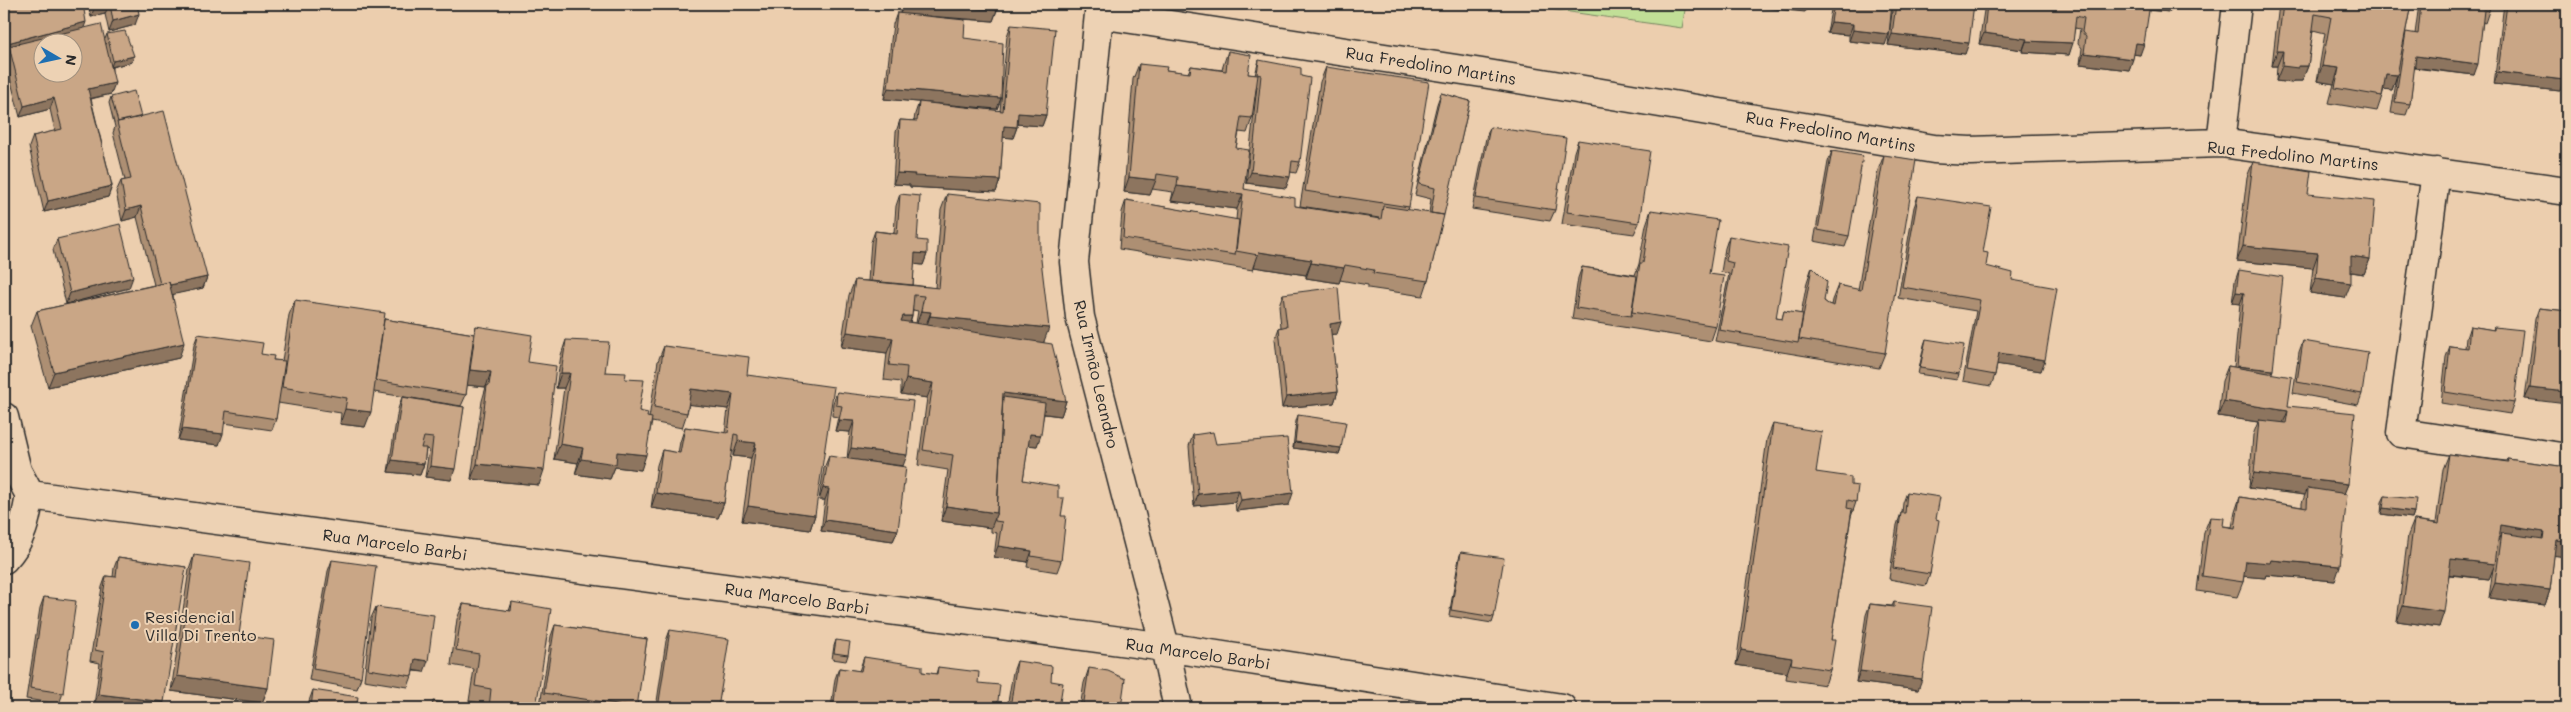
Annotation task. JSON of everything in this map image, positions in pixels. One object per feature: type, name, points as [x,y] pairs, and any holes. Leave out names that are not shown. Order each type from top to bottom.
[{"type":"street","points":[[2222,143],[2237,4]]},
{"type":"street","name":"Rua Fredolino Martins","points":[[1099,9],[1934,148],[1970,151],[2222,143],[2567,191]]},
{"type":"street","name":"Rua Irmão Leandro","points":[[1099,9],[1074,262],[1079,308],[1165,647],[1178,708]]},
{"type":"street","points":[[2436,172],[2401,433],[2567,458]]},
{"type":"street","points":[[4,417],[17,470],[30,495],[24,526],[13,550],[4,560]]},
{"type":"street","name":"Rua Marcelo Barbi","points":[[30,495],[1165,647],[1562,708]]},
{"type":"green space","points":[[1514,4],[1686,4],[1682,28]]},
{"type":"building","points":[[4,4],[83,4],[86,22],[49,32],[32,32],[32,36],[4,44]]},
{"type":"building","points":[[110,4],[137,4],[139,14],[113,21]]},
{"type":"building","points":[[909,4],[998,4],[997,10]]},
{"type":"building","points":[[1834,4],[1892,4],[1889,34],[1853,30],[1853,24],[1831,22]]},
{"type":"building","points":[[1896,4],[1974,4],[1969,43],[1892,34]]},
{"type":"building","points":[[1987,4],[2150,4],[2144,44],[2136,43],[2133,59],[2084,53],[2086,37],[2082,32],[2084,18],[2076,16],[2073,43],[2026,41],[2027,39],[1984,33]]},
{"type":"building","points":[[2283,4],[2411,4],[2397,75],[2386,74],[2382,96],[2335,88],[2339,68],[2322,66],[2331,17],[2315,14],[2308,66],[2298,66],[2298,68],[2282,66],[2283,51],[2277,51]]},
{"type":"building","points":[[2421,4],[2490,4],[2489,11],[2484,10],[2478,64],[2416,56],[2410,104],[2395,102],[2406,32],[2418,34]]},
{"type":"building","points":[[2507,4],[2567,4],[2567,53],[2564,80],[2498,72]]},
{"type":"building","points":[[897,13],[965,20],[964,38],[1003,43],[1001,98],[888,88]]},
{"type":"building","points":[[101,24],[115,83],[88,89],[112,186],[48,201],[33,136],[62,129],[54,98],[24,106],[9,46],[32,40],[32,82],[82,82],[82,32],[68,32]]},
{"type":"building","points":[[1011,25],[1055,29],[1046,115],[1018,113],[1017,127],[1004,126],[1000,180],[914,176],[915,174],[897,173],[900,120],[917,121],[919,102],[1003,111]]},
{"type":"building","points":[[125,31],[134,56],[113,61],[107,34]]},
{"type":"building","points":[[1228,51],[1251,55],[1248,74],[1258,75],[1252,118],[1241,117],[1236,148],[1249,150],[1244,189],[1295,198],[1295,206],[1381,219],[1383,206],[1444,215],[1428,281],[1373,273],[1374,270],[1345,265],[1344,268],[1311,263],[1312,260],[1259,252],[1258,255],[1236,251],[1243,194],[1177,186],[1178,177],[1157,174],[1156,180],[1129,177],[1139,64],[1167,67],[1166,70],[1190,73],[1191,66],[1226,71]]},
{"type":"building","points":[[1259,60],[1301,68],[1301,76],[1310,78],[1300,162],[1292,161],[1290,177],[1251,172],[1261,75],[1257,74]]},
{"type":"building","points":[[1326,67],[1429,82],[1409,207],[1305,191]]},
{"type":"building","points":[[134,91],[141,117],[118,122],[111,97]]},
{"type":"building","points":[[1441,93],[1470,101],[1444,215],[1431,213],[1435,188],[1419,184]]},
{"type":"building","points":[[164,111],[207,277],[170,285],[169,282],[160,284],[141,206],[126,210],[121,181],[131,179],[117,122]]},
{"type":"building","points":[[1490,127],[1566,138],[1555,210],[1476,198]]},
{"type":"building","points":[[1578,140],[1650,151],[1639,223],[1567,212]]},
{"type":"building","points":[[1832,151],[1863,156],[1849,236],[1818,230]]},
{"type":"building","points":[[1884,155],[1916,160],[1885,353],[1799,339],[1812,267],[1827,282],[1824,301],[1828,304],[1834,306],[1838,285],[1861,290]]},
{"type":"building","points":[[2253,162],[2311,171],[2308,194],[2375,201],[2370,259],[2351,256],[2351,283],[2316,278],[2318,253],[2243,246]]},
{"type":"building","points":[[900,194],[920,196],[917,240],[927,241],[927,254],[915,253],[913,285],[871,281],[875,231],[897,234]]},
{"type":"building","points":[[947,194],[1040,204],[1040,251],[1049,328],[930,316],[931,312],[921,311],[924,296],[914,295],[912,316],[903,316],[901,321],[1052,344],[1066,401],[1003,393],[997,513],[946,506],[953,455],[923,450],[933,383],[906,379],[907,367],[889,365],[893,338],[847,332],[855,280],[939,288]]},
{"type":"building","points":[[1918,196],[1991,207],[1983,252],[1988,253],[1986,266],[2013,273],[2012,280],[2057,288],[2045,360],[1999,353],[1995,375],[1967,370],[1980,300],[1902,287]]},
{"type":"building","points":[[1126,200],[1239,220],[1235,255],[1123,238]]},
{"type":"building","points":[[1651,210],[1718,220],[1709,274],[1724,276],[1716,326],[1632,312],[1640,263],[1643,263]]},
{"type":"building","points":[[120,224],[133,277],[70,293],[57,239]]},
{"type":"building","points":[[1729,236],[1788,247],[1776,318],[1782,319],[1784,311],[1803,314],[1798,343],[1719,330],[1733,263],[1726,261]]},
{"type":"building","points":[[1582,267],[1637,276],[1631,316],[1576,308]]},
{"type":"building","points":[[2239,270],[2283,277],[2273,370],[2237,366],[2244,293],[2236,292]]},
{"type":"building","points":[[169,282],[184,343],[54,372],[37,311]]},
{"type":"building","points":[[1338,287],[1341,322],[1330,324],[1338,391],[1286,397],[1279,328],[1287,326],[1283,294]]},
{"type":"building","points":[[295,300],[385,313],[371,412],[345,409],[347,398],[282,387]]},
{"type":"building","points":[[2539,308],[2567,311],[2567,392],[2530,388]]},
{"type":"building","points":[[384,319],[474,334],[466,395],[375,380]]},
{"type":"building","points":[[476,326],[532,335],[528,362],[556,366],[544,470],[477,464],[487,386],[489,385],[491,372],[470,370]]},
{"type":"building","points":[[2470,326],[2494,330],[2494,327],[2523,330],[2514,403],[2445,392],[2450,346],[2468,348]]},
{"type":"building","points":[[198,334],[263,343],[261,354],[274,356],[273,360],[285,361],[276,419],[226,411],[223,434],[182,429]]},
{"type":"building","points":[[1926,339],[1964,345],[1959,374],[1920,368]]},
{"type":"building","points":[[566,340],[609,342],[605,372],[626,373],[625,379],[644,380],[639,411],[648,413],[647,417],[652,418],[646,455],[617,452],[616,464],[581,459],[583,448],[560,444],[570,373],[561,373]]},
{"type":"building","points":[[2303,341],[2368,352],[2362,394],[2297,382]]},
{"type":"building","points":[[664,346],[749,357],[747,375],[834,387],[815,515],[748,506],[756,443],[738,441],[738,435],[734,434],[724,503],[656,493],[662,450],[680,453],[685,427],[728,433],[733,394],[691,389],[687,413],[654,407]]},
{"type":"building","points":[[2228,366],[2292,377],[2288,406],[2355,413],[2348,484],[2254,473],[2259,420],[2286,423],[2288,411],[2224,401]]},
{"type":"building","points":[[837,392],[913,401],[907,455],[851,448],[854,421],[839,420],[842,406],[836,405]]},
{"type":"building","points":[[402,397],[464,407],[455,469],[430,466],[433,438],[424,437],[421,448],[426,448],[424,464],[392,460]]},
{"type":"building","points":[[1003,397],[1045,403],[1041,435],[1030,434],[1023,480],[1058,486],[1058,498],[1064,498],[1061,516],[1066,516],[1061,561],[1031,556],[1032,551],[998,546],[1002,522],[995,521],[995,517],[997,513]]},
{"type":"building","points":[[1298,415],[1346,422],[1341,448],[1295,442]]},
{"type":"building","points":[[1773,424],[1822,432],[1816,472],[1851,477],[1851,485],[1858,486],[1856,502],[1848,500],[1847,508],[1852,509],[1831,640],[1835,640],[1830,670],[1791,664],[1792,658],[1741,650]]},
{"type":"building","points":[[1213,432],[1216,444],[1287,438],[1293,493],[1241,500],[1239,490],[1198,494],[1193,435]]},
{"type":"building","points":[[2449,454],[2567,467],[2567,541],[2556,540],[2550,590],[2495,583],[2502,533],[2543,539],[2544,532],[2500,525],[2495,564],[2451,559],[2444,612],[2403,606],[2414,520],[2439,524]]},
{"type":"building","points":[[829,456],[906,467],[898,530],[825,520],[829,489],[823,488]]},
{"type":"building","points":[[2308,488],[2347,494],[2340,566],[2271,560],[2270,563],[2246,561],[2243,582],[2202,576],[2210,517],[2224,518],[2223,526],[2235,528],[2240,497],[2307,508]]},
{"type":"building","points":[[1907,492],[1940,497],[1936,519],[1939,520],[1930,574],[1893,568],[1901,513],[1905,513]]},
{"type":"building","points":[[2385,496],[2416,499],[2414,512],[2383,508]]},
{"type":"building","points":[[1461,552],[1504,558],[1494,617],[1451,610]]},
{"type":"building","points":[[194,555],[249,563],[239,635],[274,640],[268,688],[177,676]]},
{"type":"building","name":"Residencial Villa Di Trento","points":[[118,557],[186,567],[164,702],[98,694],[104,652],[95,650],[106,576],[116,577]]},
{"type":"building","points":[[332,560],[376,566],[361,677],[313,669]]},
{"type":"building","points":[[44,597],[76,601],[63,693],[30,688]]},
{"type":"building","points":[[512,602],[551,609],[536,708],[489,708],[491,689],[475,686],[479,654],[456,650],[463,604],[511,611]]},
{"type":"building","points":[[1894,602],[1932,607],[1922,679],[1860,671],[1870,604],[1894,607]]},
{"type":"building","points":[[376,607],[434,615],[428,661],[415,659],[412,676],[368,669]]},
{"type":"building","points":[[555,625],[647,639],[637,707],[544,693]]},
{"type":"building","points":[[670,630],[729,639],[718,708],[658,708]]},
{"type":"building","points":[[836,640],[850,642],[848,655],[834,653]]},
{"type":"building","points":[[864,657],[922,666],[922,672],[937,674],[938,667],[979,672],[978,683],[1000,685],[997,708],[833,708],[839,668],[861,671]]},
{"type":"building","points":[[1017,661],[1052,666],[1051,681],[1063,683],[1059,708],[1010,708]]},
{"type":"building","points":[[1089,668],[1108,671],[1125,679],[1121,708],[1083,708]]},
{"type":"building","points":[[313,690],[358,697],[356,708],[311,708]]},
{"type":"building","points":[[433,701],[445,703],[444,708],[432,708]]},
{"type":"place","name":"Residencial Villa Di Trento","points":[[135,625]]}]
